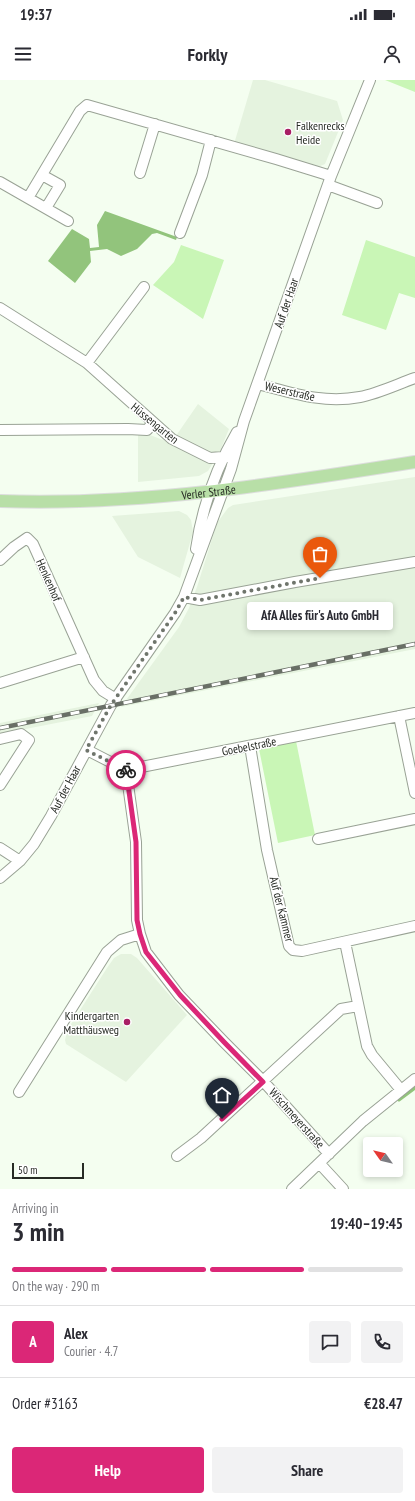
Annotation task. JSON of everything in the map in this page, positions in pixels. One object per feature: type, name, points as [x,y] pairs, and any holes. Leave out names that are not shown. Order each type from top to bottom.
[{"type":"main road","name":"Verler Straße","points":[[0,501],[26,502],[177,496],[415,462]]},
{"type":"street","name":"Auf der Haar","points":[[0,878],[20,861],[38,838],[86,750],[116,699],[175,613],[184,597],[223,490],[244,421],[329,181],[370,80]]},
{"type":"street","points":[[28,198],[80,110],[87,105],[211,140],[329,181],[377,202]]},
{"type":"street","points":[[140,173],[156,124]]},
{"type":"street","points":[[180,233],[202,174],[211,140]]},
{"type":"street","points":[[42,175],[60,185],[46,208]]},
{"type":"street","points":[[0,182],[68,221]]},
{"type":"street","points":[[87,363],[144,287]]},
{"type":"street","name":"Hüssengarten","points":[[0,308],[87,363],[172,439],[210,458],[234,456]]},
{"type":"street","name":"Weserstraße","points":[[258,384],[306,397],[331,399],[360,397],[415,378]]},
{"type":"street","name":"Auf der Haar","points":[[193,569],[201,517],[209,492],[224,457],[244,421]]},
{"type":"street","points":[[0,430],[147,430],[153,423]]},
{"type":"street","name":"Henkenhof","points":[[0,560],[26,538],[33,544],[84,657]]},
{"type":"street","points":[[184,597],[200,600],[415,562]]},
{"type":"street","points":[[0,683],[84,657],[94,680],[103,691],[116,699]]},
{"type":"street","name":"Goebelstraße","points":[[126,770],[415,713]]},
{"type":"street","points":[[399,716],[415,793]]},
{"type":"street","points":[[0,739],[21,734],[29,740],[0,784]]},
{"type":"street","name":"Auf der Kammer","points":[[250,746],[267,850],[289,946],[293,950],[302,951],[415,926]]},
{"type":"street","points":[[86,750],[126,770]]},
{"type":"street","name":"Wischmeyerstraße","points":[[126,770],[136,842],[137,920],[146,952],[180,995],[329,1154]]},
{"type":"street","points":[[318,839],[415,819]]},
{"type":"street","points":[[0,848],[20,861]]},
{"type":"street","points":[[19,1092],[107,952],[121,940],[140,934]]},
{"type":"street","points":[[345,942],[367,1046],[372,1055],[401,1090]]},
{"type":"street","points":[[177,1156],[201,1138],[341,1010],[358,1006]]},
{"type":"street","points":[[292,1189],[320,1164],[363,1121],[415,1079]]},
{"type":"street","points":[[320,1164],[343,1189]]},
{"type":"shaded area","name":"Falkenrecks Heide","points":[[253,80],[265,80],[337,101],[343,120],[325,164],[318,167],[234,144]]},
{"type":"shaded area","points":[[385,80],[415,80],[415,92]]},
{"type":"shaded area","points":[[105,211],[177,237],[176,240],[157,233],[152,234],[137,249],[121,256],[107,249],[90,251],[91,262],[75,283],[48,261],[72,229],[89,239],[90,248],[99,247],[97,225]]},
{"type":"shaded area","points":[[366,240],[415,257],[415,298],[399,293],[386,330],[342,315]]},
{"type":"shaded area","points":[[181,245],[224,260],[203,319],[153,285],[174,262]]},
{"type":"shaded area","points":[[198,404],[229,429],[220,451],[208,471],[199,476],[138,482],[138,434],[150,435],[171,443]]},
{"type":"shaded area","points":[[415,477],[415,649],[121,707],[179,627],[189,608],[197,587],[217,523],[228,508],[233,505]]},
{"type":"shaded area","points":[[179,511],[187,515],[191,520],[193,532],[180,578],[138,557],[112,516]]},
{"type":"shaded area","points":[[99,703],[92,716],[0,734],[0,723]]},
{"type":"shaded area","points":[[296,741],[315,835],[278,843],[259,749]]},
{"type":"shaded area","name":"Kindergarten Matthäusweg","points":[[121,954],[131,954],[137,958],[187,1015],[126,1082],[66,1044],[65,1040],[68,1029],[107,968],[114,958]]},
{"type":"waterway","points":[[399,1100],[415,1088]]},
{"type":"railway","points":[[0,728],[415,644]]},
{"type":"way so far","points":[[126,770],[86,750],[111,705],[175,613],[184,597],[200,600],[320,578]]},
{"type":"place","name":"Falkenrecks Heide","points":[[288,132]]},
{"type":"place","name":"AfA Alles für's Auto GmbH","points":[[320,578]]},
{"type":"place","name":"Kindergarten Matthäusweg","points":[[127,1022]]},
{"type":"route","points":[[126,770],[136,842],[137,920],[146,952],[180,995],[263,1082],[222,1119]]}]
